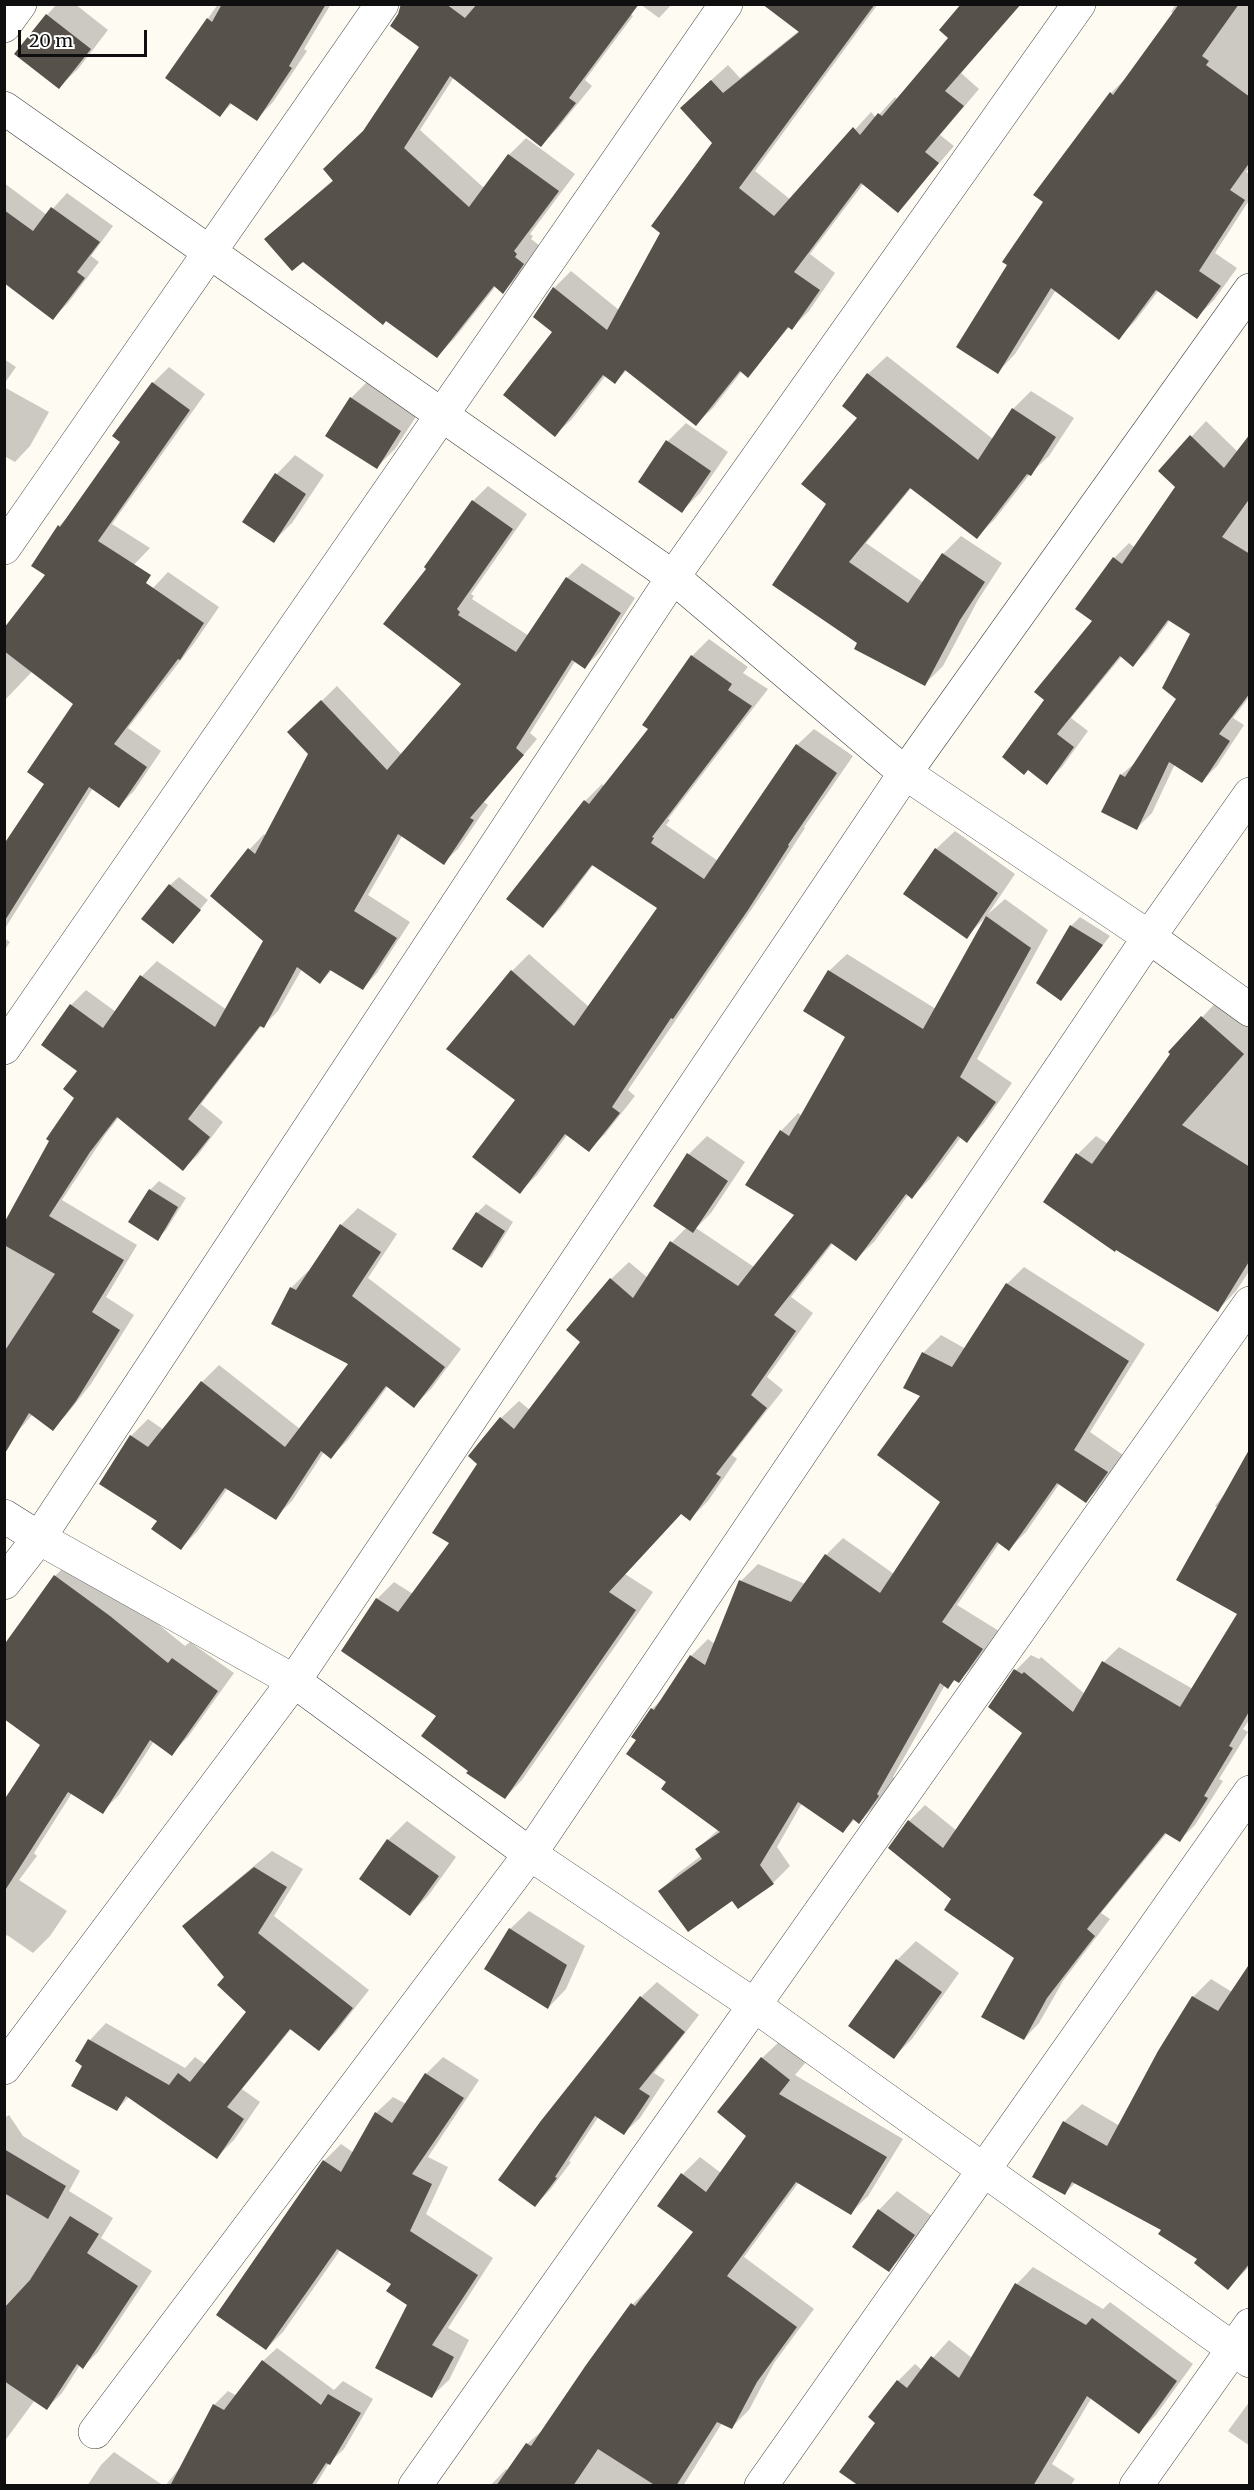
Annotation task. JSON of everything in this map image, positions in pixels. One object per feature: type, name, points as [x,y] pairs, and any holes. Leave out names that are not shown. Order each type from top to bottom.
[{"type":"street","points":[[4,26],[20,4]]},
{"type":"street","points":[[4,548],[382,4]]},
{"type":"street","points":[[4,1048],[726,4]]},
{"type":"street","points":[[4,1583],[39,1538],[673,577],[1078,4]]},
{"type":"street","points":[[4,108],[673,577],[906,772],[1149,937],[1250,1010]]},
{"type":"street","points":[[4,2068],[294,1681],[906,772],[1250,290]]},
{"type":"street","points":[[95,2432],[530,1854],[1149,937],[1250,794]]},
{"type":"street","points":[[415,2486],[1250,1303]]},
{"type":"street","points":[[4,1516],[39,1538],[294,1681],[530,1854],[754,2005],[982,2169],[1244,2345],[1136,2486]]},
{"type":"street","points":[[761,2486],[982,2169],[1250,1792]]},
{"type":"building","points":[[222,4],[326,4],[289,66],[292,68],[257,121],[230,103],[220,117],[165,78],[207,18],[212,22]]},
{"type":"building","points":[[401,4],[446,4],[465,18],[477,4],[639,4],[569,98],[576,103],[541,147],[450,76],[404,148],[469,207],[508,154],[559,191],[514,251],[517,254],[515,257],[524,264],[503,294],[494,286],[437,358],[386,321],[383,325],[303,262],[292,271],[264,239],[333,181],[323,169],[363,131],[419,47],[390,26]]},
{"type":"building","points":[[762,4],[875,4],[739,188],[774,216],[853,127],[860,135],[878,113],[882,116],[948,38],[939,30],[961,4],[1021,4],[945,91],[964,106],[925,152],[939,163],[898,213],[861,183],[794,272],[820,290],[792,330],[788,327],[748,378],[740,371],[696,426],[625,370],[615,384],[603,375],[555,437],[503,395],[552,332],[533,317],[553,287],[607,330],[660,233],[651,226],[712,143],[680,108],[711,80],[723,93],[799,32]]},
{"type":"building","points":[[1179,4],[1239,4],[1202,56],[1209,61],[1206,65],[1250,97],[1250,162],[1230,190],[1245,200],[1199,271],[1221,286],[1197,319],[1156,290],[1119,340],[1051,288],[998,374],[956,347],[1007,265],[1002,262],[1043,202],[1033,195],[1110,92],[1113,95]]},
{"type":"building","points":[[46,14],[91,49],[59,89],[14,54]]},
{"type":"building","points":[[51,207],[100,242],[77,272],[85,278],[53,320],[4,283],[4,210],[33,231]]},
{"type":"building","points":[[867,373],[978,460],[1012,408],[1056,437],[1031,476],[1027,474],[977,539],[910,488],[849,562],[908,603],[942,553],[985,582],[960,620],[925,686],[854,649],[857,643],[772,585],[826,504],[801,484],[857,418],[842,406]]},
{"type":"building","points":[[152,382],[190,410],[98,541],[151,575],[146,583],[204,623],[180,660],[178,659],[114,744],[147,767],[119,808],[89,787],[4,922],[4,844],[44,784],[27,772],[73,704],[4,651],[4,628],[45,575],[31,566],[58,525],[60,527],[120,442],[112,436]]},
{"type":"building","points":[[350,397],[401,431],[377,469],[325,436]]},
{"type":"building","points":[[1250,434],[1250,498],[1222,537],[1250,554],[1250,693],[1219,734],[1230,741],[1202,783],[1169,762],[1137,830],[1101,812],[1120,774],[1125,777],[1176,699],[1162,688],[1190,634],[1168,620],[1133,667],[1120,656],[1057,734],[1074,747],[1047,785],[1028,770],[1024,775],[1002,757],[1044,700],[1034,692],[1092,621],[1075,609],[1113,557],[1122,564],[1175,487],[1158,471],[1190,435],[1224,468]]},
{"type":"building","points":[[666,440],[711,471],[682,513],[638,482]]},
{"type":"building","points":[[275,473],[306,494],[274,543],[242,522]]},
{"type":"building","points":[[472,500],[513,529],[457,609],[460,612],[458,615],[516,652],[566,577],[621,613],[585,669],[572,660],[516,748],[524,755],[470,818],[474,820],[444,865],[398,834],[354,911],[397,938],[363,990],[330,970],[320,984],[297,967],[264,1028],[260,1026],[188,1119],[210,1137],[183,1171],[117,1117],[90,1152],[49,1216],[124,1260],[92,1312],[120,1330],[76,1401],[53,1431],[29,1413],[4,1455],[4,1352],[55,1274],[4,1245],[4,1223],[49,1141],[46,1139],[74,1098],[63,1089],[77,1071],[41,1045],[70,1004],[103,1028],[140,975],[215,1027],[263,941],[210,896],[248,848],[255,854],[308,754],[287,732],[321,700],[387,770],[461,684],[383,624],[426,569],[424,567]]},
{"type":"building","points":[[691,655],[732,684],[728,690],[752,706],[652,837],[654,838],[651,843],[704,879],[796,744],[837,773],[788,845],[748,910],[673,1019],[671,1018],[612,1107],[620,1113],[589,1152],[565,1134],[520,1194],[472,1157],[515,1100],[446,1049],[511,970],[574,1026],[657,908],[592,865],[543,928],[506,899],[584,800],[589,804],[648,729],[642,725]]},
{"type":"building","points":[[935,848],[998,893],[967,939],[903,894]]},
{"type":"building","points":[[169,884],[201,910],[173,944],[141,919]]},
{"type":"building","points":[[986,916],[1031,948],[960,1077],[996,1102],[967,1143],[958,1136],[912,1199],[906,1194],[856,1261],[831,1243],[774,1315],[796,1331],[751,1395],[767,1408],[716,1474],[721,1477],[690,1521],[681,1514],[609,1592],[636,1610],[505,1799],[466,1773],[468,1771],[421,1736],[436,1716],[341,1651],[376,1598],[398,1612],[449,1543],[432,1533],[477,1464],[468,1456],[500,1417],[514,1429],[580,1342],[566,1330],[610,1278],[633,1298],[670,1241],[738,1286],[794,1215],[745,1185],[780,1130],[789,1136],[845,1037],[803,1011],[828,970],[923,1029]]},
{"type":"building","points":[[1070,925],[1103,945],[1061,1001],[1036,983]]},
{"type":"building","points":[[1201,1016],[1244,1054],[1182,1125],[1250,1167],[1250,1260],[1218,1312],[1116,1250],[1115,1252],[1043,1202],[1076,1153],[1092,1164],[1170,1054],[1168,1052]]},
{"type":"building","points":[[687,1153],[728,1181],[693,1233],[653,1206]]},
{"type":"building","points":[[149,1189],[178,1207],[158,1241],[128,1222]]},
{"type":"building","points":[[476,1212],[505,1231],[482,1268],[452,1249]]},
{"type":"building","points":[[340,1224],[381,1252],[352,1296],[445,1367],[414,1408],[386,1386],[331,1459],[321,1451],[276,1520],[225,1488],[181,1550],[151,1529],[157,1521],[99,1484],[130,1435],[148,1447],[201,1381],[285,1447],[348,1364],[271,1324],[290,1287],[296,1290]]},
{"type":"building","points":[[1006,1283],[1129,1361],[1074,1450],[1108,1472],[1086,1503],[1057,1483],[1009,1551],[997,1542],[942,1622],[983,1649],[959,1683],[954,1680],[948,1689],[940,1683],[877,1794],[879,1796],[859,1824],[853,1819],[843,1833],[798,1802],[760,1865],[774,1884],[738,1909],[732,1901],[688,1932],[658,1891],[702,1859],[695,1849],[720,1832],[661,1789],[666,1782],[626,1754],[636,1740],[631,1737],[651,1708],[654,1710],[690,1655],[705,1665],[739,1580],[791,1602],[825,1554],[880,1593],[940,1502],[877,1455],[920,1396],[903,1388],[922,1352],[952,1367]]},
{"type":"building","points":[[1250,1448],[1250,1710],[1229,1746],[1233,1748],[1204,1796],[1208,1798],[1180,1842],[1165,1833],[1087,1929],[1095,1936],[1047,1998],[1024,2040],[981,2017],[1014,1958],[944,1910],[951,1899],[888,1848],[908,1820],[943,1848],[1022,1733],[988,1707],[1014,1669],[1022,1674],[1024,1672],[1073,1712],[1102,1661],[1180,1707],[1237,1614],[1176,1580]]},
{"type":"building","points":[[54,1575],[168,1663],[172,1658],[218,1691],[172,1756],[150,1740],[103,1814],[68,1792],[4,1892],[4,1800],[40,1745],[4,1719],[4,1645]]},
{"type":"building","points":[[387,1839],[439,1876],[410,1916],[359,1879]]},
{"type":"building","points":[[254,1867],[287,1887],[258,1933],[353,2008],[319,2051],[290,2029],[227,2107],[244,2119],[217,2159],[126,2096],[117,2111],[71,2086],[82,2066],[75,2061],[88,2039],[169,2085],[178,2073],[190,2082],[246,2012],[217,1985],[224,1977],[182,1926]]},
{"type":"building","points":[[509,1928],[567,1965],[548,2009],[484,1969]]},
{"type":"building","points":[[896,1959],[942,1992],[894,2059],[848,2026]]},
{"type":"building","points":[[1250,1963],[1250,2263],[1228,2290],[1194,2263],[1197,2259],[1158,2234],[1161,2230],[1072,2182],[1065,2195],[1032,2177],[1063,2121],[1107,2146],[1158,2051],[1192,1996],[1218,2011]]},
{"type":"building","points":[[640,1996],[685,2032],[639,2089],[650,2096],[624,2135],[595,2116],[555,2177],[557,2178],[535,2207],[498,2180],[540,2122]]},
{"type":"building","points":[[761,2057],[790,2080],[779,2094],[887,2157],[851,2215],[796,2182],[727,2276],[797,2327],[757,2382],[732,2429],[717,2422],[676,2486],[656,2486],[598,2449],[573,2486],[496,2486],[526,2443],[531,2446],[631,2303],[635,2306],[693,2232],[657,2206],[681,2173],[706,2192],[746,2136],[717,2112]]},
{"type":"building","points":[[425,2073],[464,2098],[412,2174],[432,2184],[410,2231],[478,2275],[432,2345],[454,2357],[432,2398],[375,2368],[407,2305],[386,2291],[391,2284],[337,2249],[266,2350],[216,2315],[323,2160],[341,2172],[375,2112],[392,2123]]},
{"type":"building","points":[[4,2149],[66,2186],[48,2219],[4,2193]]},
{"type":"building","points":[[878,2209],[915,2235],[889,2272],[852,2247]]},
{"type":"building","points":[[70,2216],[99,2234],[87,2253],[138,2286],[83,2369],[77,2364],[47,2410],[4,2381],[4,2308],[30,2280]]},
{"type":"building","points":[[1015,2283],[1086,2325],[1092,2318],[1177,2381],[1139,2434],[1087,2396],[1033,2486],[859,2486],[839,2472],[875,2423],[868,2417],[897,2380],[907,2388],[931,2356],[959,2378]]},
{"type":"building","points":[[262,2360],[321,2405],[328,2394],[361,2413],[330,2465],[326,2463],[311,2486],[170,2486],[213,2404],[224,2410]]}]
